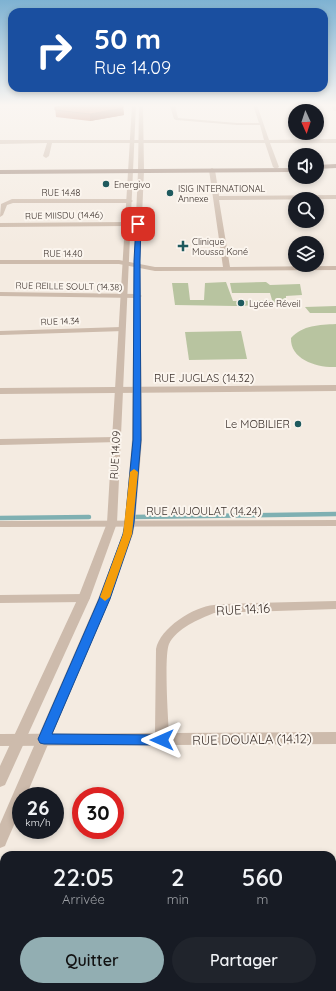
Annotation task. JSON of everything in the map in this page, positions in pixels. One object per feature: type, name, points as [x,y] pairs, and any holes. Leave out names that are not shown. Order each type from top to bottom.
[{"type":"main road","points":[[324,166],[336,166]]},
{"type":"main road","points":[[0,172],[288,167]]},
{"type":"main road","points":[[0,168],[288,170]]},
{"type":"main road","points":[[324,170],[336,170]]},
{"type":"street","points":[[46,156],[47,151]]},
{"type":"street","name":"RUE 14.09","points":[[0,841],[104,599],[128,534],[137,440],[138,296],[136,169],[134,151]]},
{"type":"street","name":"RUE 14.09","points":[[0,781],[84,598],[112,523],[121,329],[128,224],[130,201],[139,151]]},
{"type":"street","points":[[271,151],[276,167]]},
{"type":"street","points":[[212,170],[227,268]]},
{"type":"street","points":[[217,198],[336,197]]},
{"type":"street","name":"RUE 14.48","points":[[0,215],[4,204],[12,202],[130,201]]},
{"type":"street","name":"RUE MIISDU (14.46)","points":[[0,225],[128,224]]},
{"type":"street","name":"RUE 14.40","points":[[0,262],[126,263],[155,269],[336,268]]},
{"type":"street","name":"RUE REILLE SOULT (14.38)","points":[[0,294],[138,296]]},
{"type":"street","name":"RUE 14.34","points":[[0,333],[121,329]]},
{"type":"street","name":"RUE JUGLAS (14.32)","points":[[0,391],[336,388]]},
{"type":"street","points":[[0,442],[116,440]]},
{"type":"street","name":"RUE AUJOULAT (14.24)","points":[[0,524],[336,523]]},
{"type":"street","points":[[0,599],[84,598]]},
{"type":"street","name":"RUE 14.16","points":[[162,740],[162,645],[177,627],[196,615],[213,609],[336,605]]},
{"type":"street","name":"RUE DOUALA (14.12)","points":[[0,740],[21,738],[162,740],[336,738]]},
{"type":"green space","points":[[226,282],[233,301],[272,300],[270,293],[232,293],[230,283],[266,282],[270,285],[300,284],[302,295],[286,296],[286,301],[298,302],[298,304],[235,306],[175,305],[172,283],[188,283],[190,300],[204,300],[205,283]]},
{"type":"green space","points":[[336,306],[336,313],[310,313],[305,307]]},
{"type":"green space","points":[[336,324],[336,367],[314,364],[306,361],[295,352],[292,346],[291,338],[301,330],[312,326]]},
{"type":"green space","points":[[241,331],[247,359],[189,360],[185,332]]},
{"type":"waterway","points":[[133,517],[336,514]]},
{"type":"waterway","points":[[0,518],[89,517]]},
{"type":"slow traffic","points":[[105,597],[128,534],[134,472]]},
{"type":"place","name":"Energivo","points":[[106,184]]},
{"type":"place","name":"ISIG INTERNATIONAL Annexe","points":[[170,193]]},
{"type":"place","name":"Clinique Moussa Koné","points":[[183,246]]},
{"type":"place","name":"Lycée Réveil","points":[[241,303]]},
{"type":"place","name":"Le MOBILIER","points":[[298,424]]},
{"type":"route","points":[[138,224],[137,440],[128,534],[104,599],[44,739],[162,740]]}]
